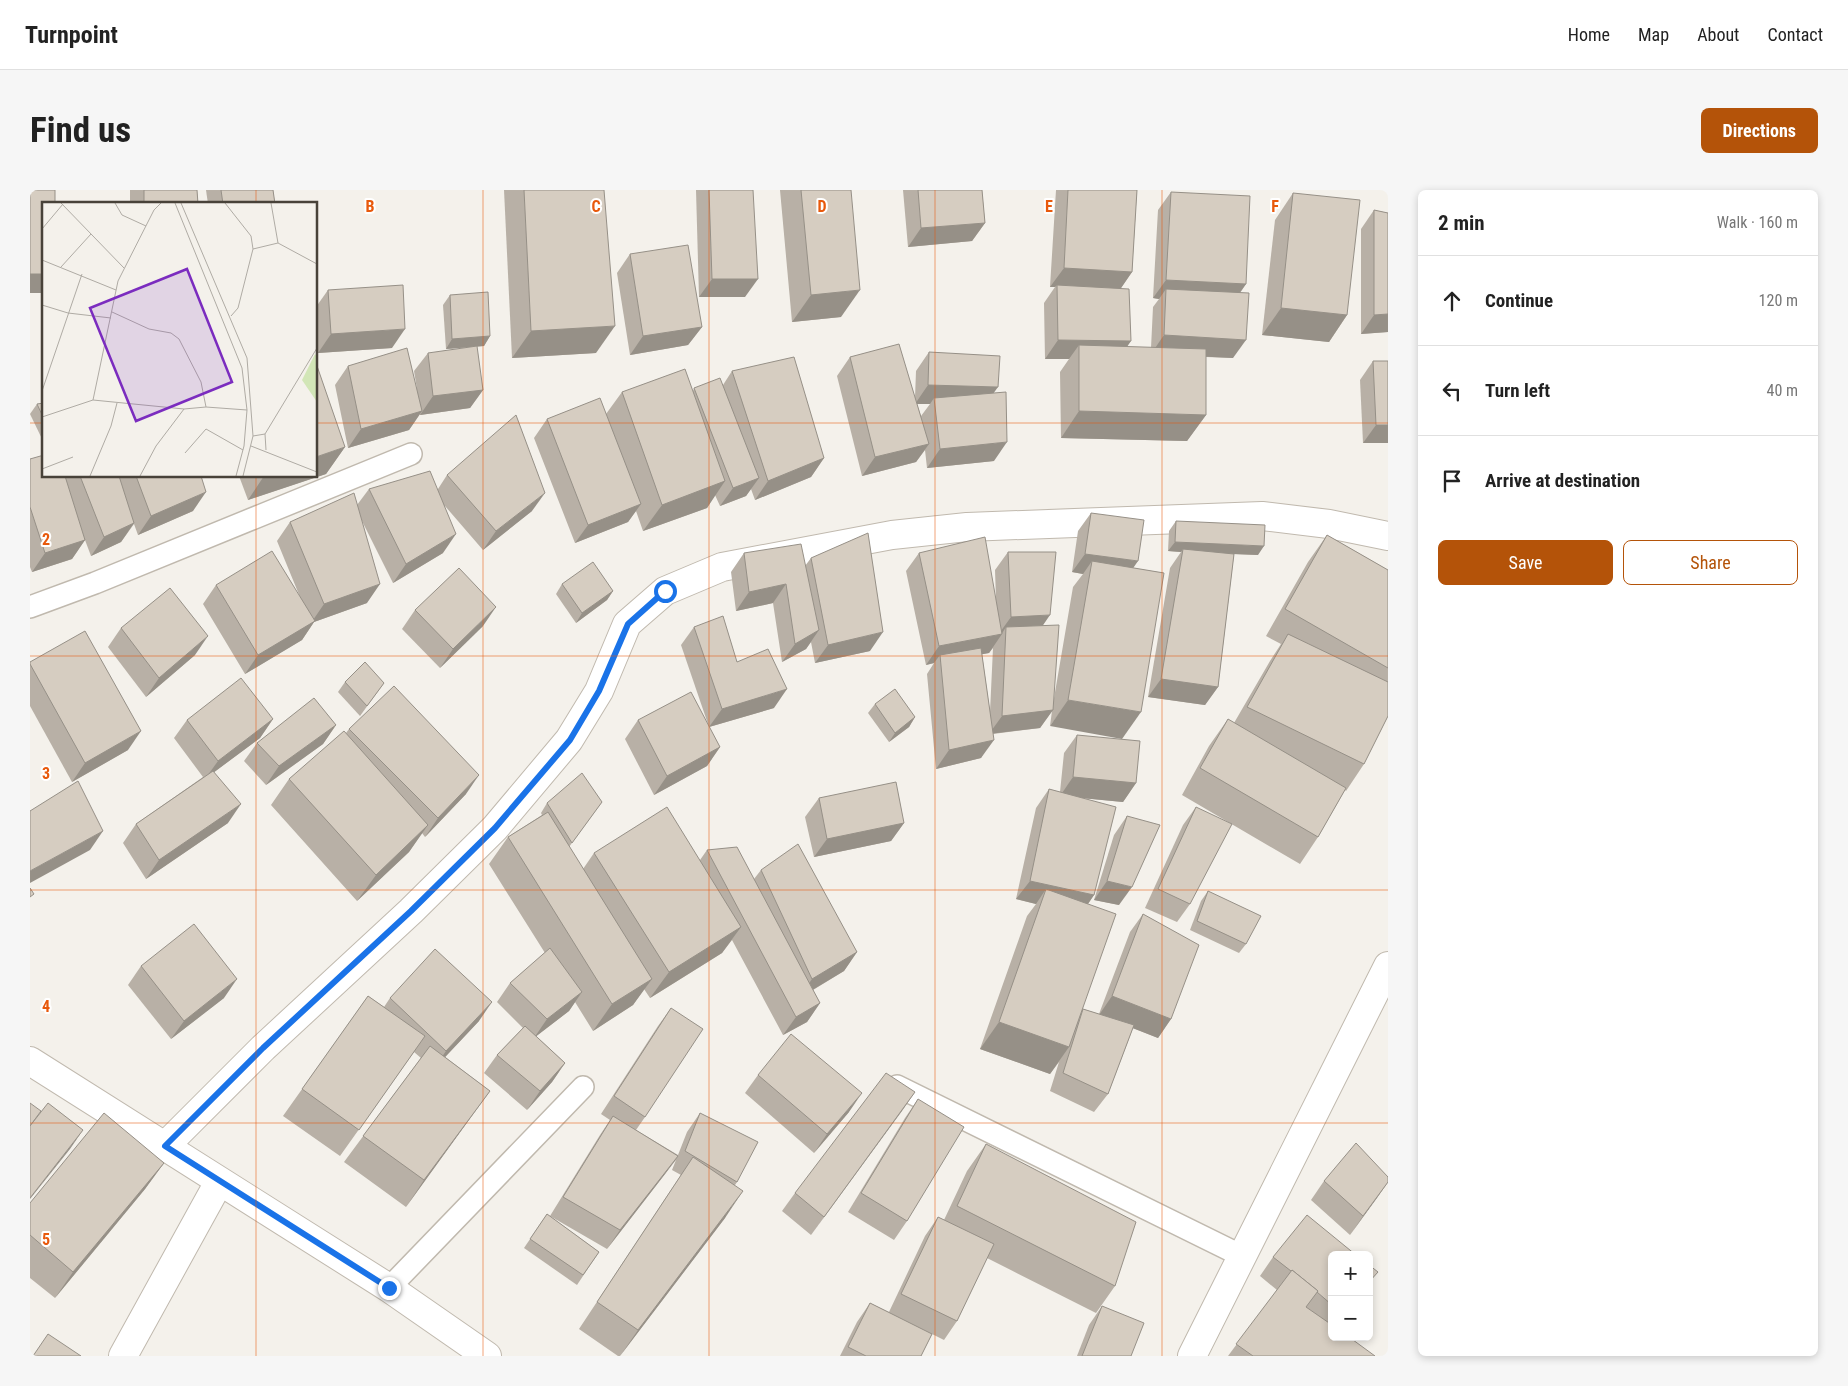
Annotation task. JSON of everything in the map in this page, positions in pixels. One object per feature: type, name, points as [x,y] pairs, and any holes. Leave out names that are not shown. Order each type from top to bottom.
[{"type":"street","points":[[165,1146],[263,1048],[411,911],[495,828],[570,740],[599,691],[628,624],[665,591],[722,567],[892,535],[967,527],[1262,516],[1329,524],[1388,536]]},
{"type":"street","points":[[1192,1356],[1388,966]]},
{"type":"street","points":[[30,1060],[219,1182],[389,1288],[487,1356]]},
{"type":"street","points":[[123,1356],[219,1182]]},
{"type":"lane","points":[[30,607],[95,584],[411,454]]},
{"type":"lane","points":[[897,1086],[1242,1256]]},
{"type":"lane","points":[[389,1288],[583,1087]]},
{"type":"building","points":[[30,190],[55,190],[55,202],[42,202],[42,274],[30,274]]},
{"type":"building","points":[[144,190],[197,190],[198,202],[144,202]]},
{"type":"building","points":[[221,190],[273,190],[275,202],[223,202]]},
{"type":"building","points":[[524,190],[604,190],[615,326],[531,331]]},
{"type":"building","points":[[709,190],[753,190],[758,279],[712,279]]},
{"type":"building","points":[[801,190],[851,190],[860,290],[811,295]]},
{"type":"building","points":[[918,190],[982,190],[985,223],[921,228]]},
{"type":"building","points":[[1068,190],[1137,190],[1132,272],[1064,268]]},
{"type":"building","points":[[1171,192],[1250,196],[1246,284],[1166,280]]},
{"type":"building","points":[[1293,193],[1360,200],[1347,315],[1281,308]]},
{"type":"building","points":[[1374,210],[1388,213],[1388,314],[1374,315]]},
{"type":"building","points":[[688,245],[702,327],[643,336],[630,254]]},
{"type":"building","points":[[403,285],[405,329],[331,334],[328,290]]},
{"type":"building","points":[[1057,285],[1129,289],[1131,341],[1058,340]]},
{"type":"building","points":[[1166,289],[1249,293],[1246,340],[1164,335]]},
{"type":"building","points":[[488,292],[490,336],[452,339],[450,295]]},
{"type":"building","points":[[899,344],[929,444],[875,457],[850,357]]},
{"type":"building","points":[[1079,345],[1206,349],[1206,415],[1079,411]]},
{"type":"building","points":[[477,346],[483,390],[433,396],[428,353]]},
{"type":"building","points":[[407,348],[422,411],[361,429],[348,366]]},
{"type":"building","points":[[929,352],[1000,356],[998,387],[928,385]]},
{"type":"building","points":[[794,357],[824,458],[768,481],[732,371]]},
{"type":"building","points":[[1373,361],[1388,361],[1388,425],[1376,425]]},
{"type":"building","points":[[318,369],[345,447],[318,456]]},
{"type":"building","points":[[685,369],[725,481],[662,505],[622,392]]},
{"type":"building","points":[[720,378],[759,478],[733,488],[694,388]]},
{"type":"building","points":[[1006,392],[1007,442],[940,449],[934,398]]},
{"type":"building","points":[[600,398],[641,504],[588,525],[547,419]]},
{"type":"building","points":[[42,403],[42,415],[37,404]]},
{"type":"building","points":[[516,415],[545,493],[496,531],[447,475]]},
{"type":"building","points":[[42,456],[42,478],[66,478],[85,540],[45,553],[30,507],[30,459]]},
{"type":"building","points":[[430,471],[456,534],[406,564],[369,489]]},
{"type":"building","points":[[81,478],[120,478],[134,523],[104,537]]},
{"type":"building","points":[[137,478],[202,478],[206,492],[151,516]]},
{"type":"building","points":[[354,493],[380,584],[324,604],[290,522]]},
{"type":"building","points":[[1091,513],[1144,520],[1138,561],[1085,554]]},
{"type":"building","points":[[1176,521],[1265,525],[1264,546],[1175,542]]},
{"type":"building","points":[[868,533],[883,632],[828,645],[811,558]]},
{"type":"building","points":[[1327,535],[1388,570],[1388,668],[1285,609]]},
{"type":"building","points":[[985,537],[1002,634],[939,646],[919,553]]},
{"type":"building","points":[[801,544],[819,630],[795,644],[786,584],[749,592],[744,553]]},
{"type":"building","points":[[1183,549],[1234,554],[1218,687],[1161,679]]},
{"type":"building","points":[[272,551],[315,621],[258,655],[216,585]]},
{"type":"building","points":[[1008,552],[1056,552],[1050,615],[1011,617]]},
{"type":"building","points":[[1092,561],[1164,573],[1141,712],[1068,700]]},
{"type":"building","points":[[593,562],[613,591],[582,613],[562,584]]},
{"type":"building","points":[[459,568],[496,607],[453,649],[415,610]]},
{"type":"building","points":[[170,588],[208,636],[159,678],[121,628]]},
{"type":"building","points":[[723,616],[737,662],[768,649],[787,689],[722,709],[694,627]]},
{"type":"building","points":[[1059,625],[1053,710],[1002,716],[1006,627]]},
{"type":"building","points":[[85,631],[141,731],[85,763],[30,662]]},
{"type":"building","points":[[1288,634],[1388,682],[1388,716],[1364,764],[1247,707]]},
{"type":"building","points":[[981,648],[994,740],[949,750],[940,655]]},
{"type":"building","points":[[365,662],[384,683],[367,706],[345,682]]},
{"type":"building","points":[[241,678],[273,719],[218,761],[187,720]]},
{"type":"building","points":[[394,686],[479,775],[438,818],[349,729]]},
{"type":"building","points":[[895,689],[915,717],[895,733],[875,704]]},
{"type":"building","points":[[691,692],[720,747],[667,776],[638,720]]},
{"type":"building","points":[[314,698],[336,725],[279,766],[257,743]]},
{"type":"building","points":[[1228,719],[1346,788],[1318,837],[1200,768]]},
{"type":"building","points":[[344,731],[428,825],[376,875],[289,779]]},
{"type":"building","points":[[1077,735],[1140,741],[1136,783],[1073,777]]},
{"type":"building","points":[[213,771],[241,804],[159,860],[136,824]]},
{"type":"building","points":[[582,773],[602,802],[572,843],[547,803]]},
{"type":"building","points":[[78,781],[103,831],[30,871],[30,811]]},
{"type":"building","points":[[896,782],[904,823],[827,839],[819,798]]},
{"type":"building","points":[[1049,789],[1116,807],[1094,895],[1030,881]]},
{"type":"building","points":[[667,807],[741,927],[669,972],[594,853]]},
{"type":"building","points":[[1196,807],[1232,824],[1190,904],[1158,889]]},
{"type":"building","points":[[548,812],[652,979],[612,1004],[508,837]]},
{"type":"building","points":[[1127,816],[1160,825],[1132,887],[1107,881]]},
{"type":"building","points":[[798,844],[857,952],[812,979],[761,870]]},
{"type":"building","points":[[737,847],[820,1003],[796,1017],[707,850]]},
{"type":"building","points":[[30,888],[34,894],[30,897]]},
{"type":"building","points":[[1046,889],[1116,914],[1069,1047],[999,1022]]},
{"type":"building","points":[[1208,891],[1261,916],[1246,944],[1197,921]]},
{"type":"building","points":[[1143,914],[1199,945],[1171,1019],[1112,996]]},
{"type":"building","points":[[194,924],[237,979],[184,1021],[141,966]]},
{"type":"building","points":[[550,948],[582,992],[547,1019],[510,983]]},
{"type":"building","points":[[435,949],[492,1002],[446,1051],[390,998]]},
{"type":"building","points":[[368,996],[425,1036],[359,1130],[302,1089]]},
{"type":"building","points":[[671,1008],[703,1029],[645,1117],[614,1096]]},
{"type":"building","points":[[1083,1009],[1134,1025],[1108,1094],[1063,1073]]},
{"type":"building","points":[[525,1026],[565,1063],[540,1091],[497,1055]]},
{"type":"building","points":[[791,1034],[862,1093],[827,1134],[758,1075]]},
{"type":"building","points":[[430,1046],[490,1091],[424,1180],[363,1136]]},
{"type":"building","points":[[886,1073],[915,1092],[824,1217],[795,1193]]},
{"type":"building","points":[[918,1099],[964,1127],[907,1221],[861,1193]]},
{"type":"building","points":[[30,1103],[41,1111],[30,1126]]},
{"type":"building","points":[[48,1103],[83,1130],[30,1198],[30,1126]]},
{"type":"building","points":[[104,1113],[164,1163],[73,1272],[30,1235],[30,1203]]},
{"type":"building","points":[[700,1113],[758,1142],[737,1182],[685,1151]]},
{"type":"building","points":[[613,1116],[678,1156],[620,1230],[563,1197]]},
{"type":"building","points":[[1356,1143],[1388,1177],[1388,1182],[1363,1216],[1324,1181]]},
{"type":"building","points":[[986,1144],[1136,1222],[1115,1286],[957,1206]]},
{"type":"building","points":[[693,1157],[743,1191],[638,1330],[597,1302]]},
{"type":"building","points":[[547,1214],[599,1252],[583,1275],[530,1239]]},
{"type":"building","points":[[1307,1215],[1351,1251],[1328,1251],[1328,1302],[1318,1291],[1273,1257]]},
{"type":"building","points":[[938,1217],[994,1244],[957,1321],[901,1294]]},
{"type":"building","points":[[1373,1268],[1378,1272],[1373,1278]]},
{"type":"building","points":[[1292,1270],[1318,1291],[1306,1307],[1328,1322],[1328,1341],[1354,1341],[1375,1356],[1253,1356],[1236,1344]]},
{"type":"building","points":[[870,1303],[932,1334],[921,1356],[866,1356],[848,1347]]},
{"type":"building","points":[[1102,1306],[1144,1323],[1131,1356],[1082,1356]]},
{"type":"building","points":[[48,1334],[81,1356],[33,1356]]},
{"type":"route","points":[[389,1288],[165,1146],[263,1048],[411,911],[495,828],[570,740],[599,691],[628,624],[665,591]]}]
